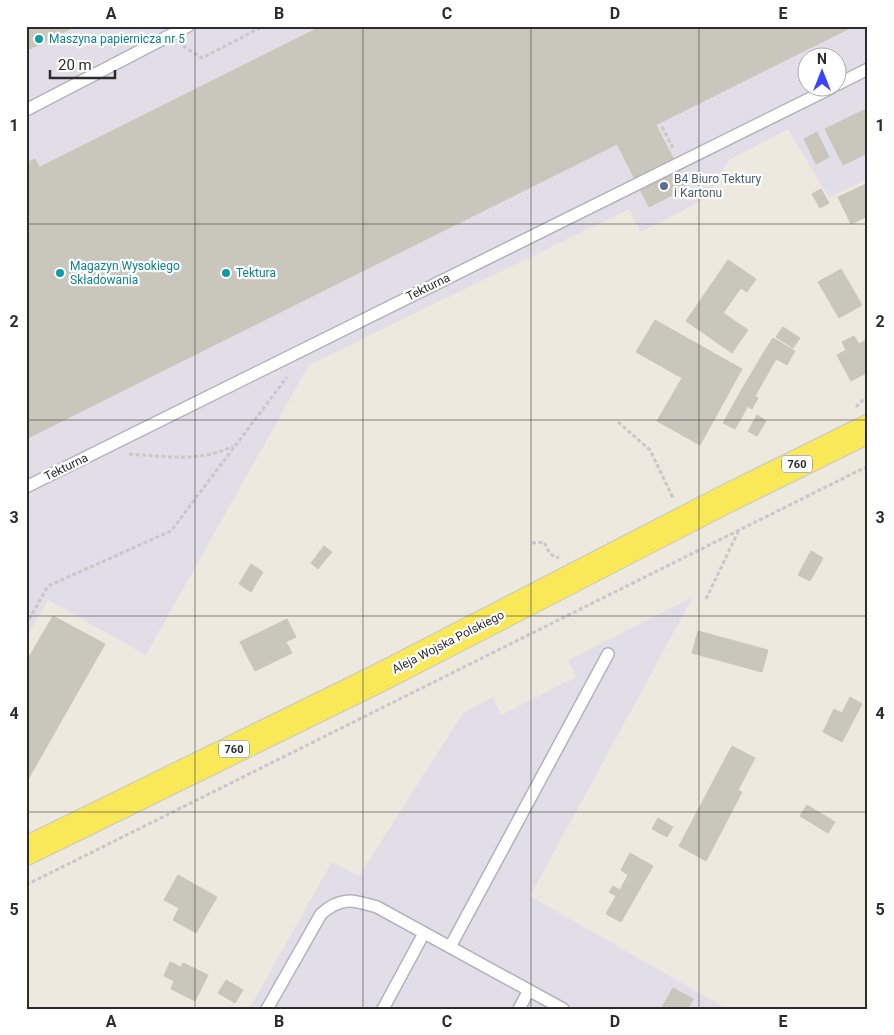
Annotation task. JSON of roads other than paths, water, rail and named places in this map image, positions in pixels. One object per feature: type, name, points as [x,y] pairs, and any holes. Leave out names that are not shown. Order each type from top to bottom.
[{"type":"main road","name":"Aleja Wojska Polskiego","points":[[26,851],[379,678],[868,429]]},
{"type":"lane","points":[[26,110],[188,26]]},
{"type":"lane","points":[[846,80],[868,69]]},
{"type":"lane","name":"Tekturna","points":[[26,487],[811,98]]},
{"type":"lane","points":[[450,947],[608,654]]},
{"type":"lane","points":[[267,1009],[321,914],[332,904],[354,901],[377,907],[563,1009]]},
{"type":"lane","points":[[383,1009],[424,933]]},
{"type":"lane","points":[[519,1009],[530,990]]},
{"type":"place","name":"Maszyna papiernicza nr 5","points":[[39,39]]},
{"type":"place","name":"B4 Biuro Tektury i Kartonu","points":[[664,186]]},
{"type":"place","name":"Magazyn Wysokiego Składowania","points":[[60,273]]},
{"type":"place","name":"Tektura","points":[[226,273]]}]
